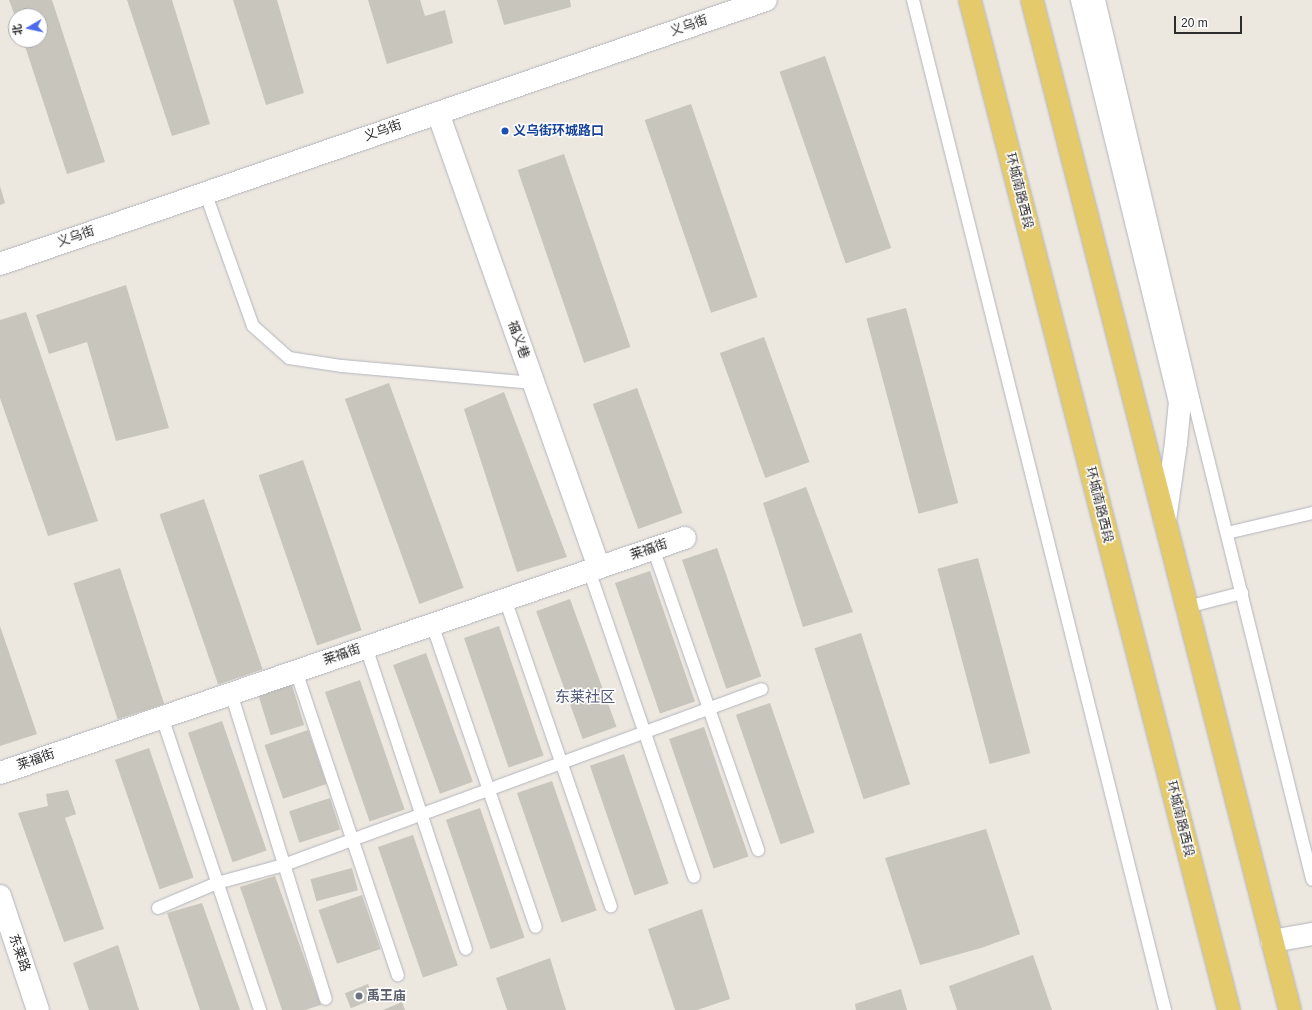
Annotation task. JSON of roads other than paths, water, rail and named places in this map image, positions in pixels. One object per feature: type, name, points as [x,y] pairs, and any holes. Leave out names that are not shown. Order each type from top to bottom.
[{"type":"main road","name":"环城南路西段","points":[[970,0],[1228,1010]]},
{"type":"main road","points":[[1032,0],[1290,1010]]},
{"type":"street","name":"义乌街","points":[[0,264],[205,192],[766,0]]},
{"type":"street","points":[[1082,0],[1180,401],[1176,443],[1165,520]]},
{"type":"street","name":"福义巷","points":[[438,112],[533,383],[594,569]]},
{"type":"street","name":"莱福街","points":[[0,773],[685,538]]},
{"type":"street","name":"东莱路","points":[[0,896],[38,1010]]},
{"type":"street","points":[[1272,941],[1312,934]]},
{"type":"lane","points":[[913,0],[1165,1010]]},
{"type":"lane","points":[[1099,0],[1312,880]]},
{"type":"lane","points":[[205,192],[253,326],[289,358],[342,366],[533,383]]},
{"type":"lane","points":[[1227,533],[1312,513]]},
{"type":"lane","points":[[653,548],[758,850]]},
{"type":"lane","points":[[594,569],[644,732],[694,876]]},
{"type":"lane","points":[[1187,607],[1242,593]]},
{"type":"lane","points":[[505,599],[611,906]]},
{"type":"lane","points":[[432,624],[536,927]]},
{"type":"lane","points":[[366,647],[466,949]]},
{"type":"lane","points":[[296,671],[398,975]]},
{"type":"lane","points":[[158,908],[218,884],[284,865],[762,689]]},
{"type":"lane","points":[[231,694],[326,999]]},
{"type":"lane","points":[[162,717],[260,1010]]},
{"type":"place","name":"义乌街环城路口","points":[[505,131]]},
{"type":"place","name":"禹王庙","points":[[359,996]]},
{"type":"district","name":"东莱社区","points":[[585,697]]}]
